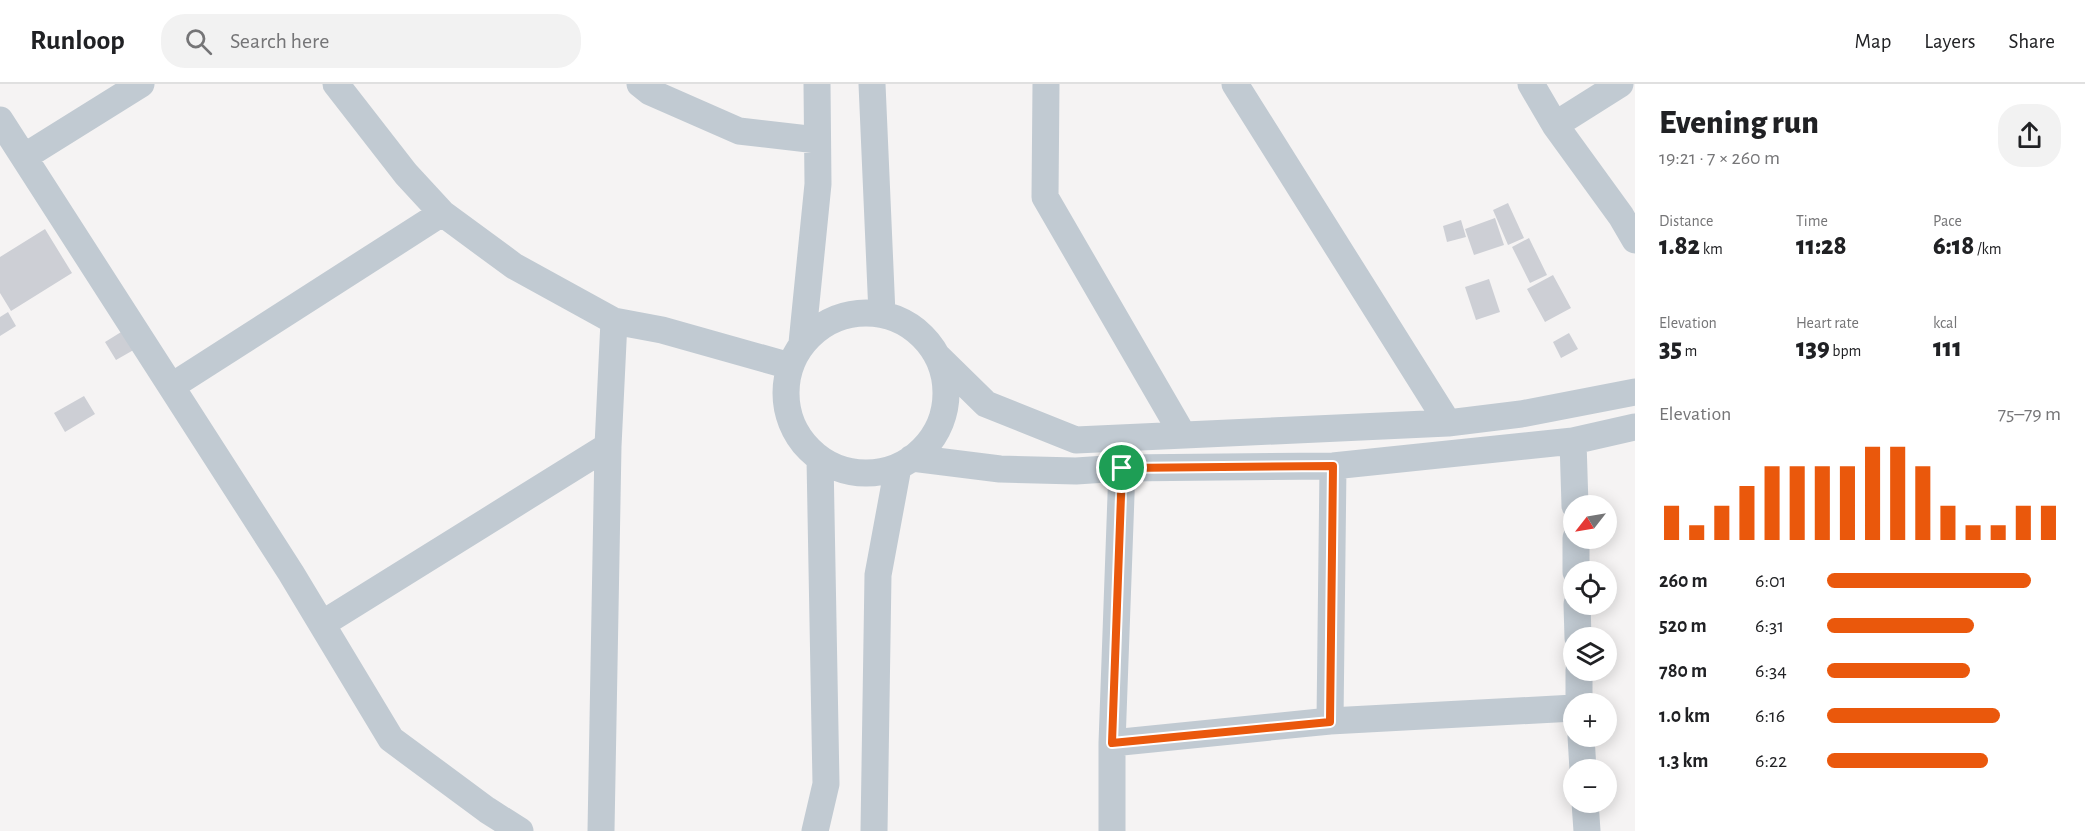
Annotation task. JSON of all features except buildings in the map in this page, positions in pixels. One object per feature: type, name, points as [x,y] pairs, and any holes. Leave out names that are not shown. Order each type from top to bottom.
[{"type":"street","points":[[24,157],[141,84]]},
{"type":"street","points":[[336,84],[406,174],[442,213],[514,266],[614,321],[796,355]]},
{"type":"street","points":[[640,84],[650,92],[739,131],[817,140]]},
{"type":"street","points":[[817,84],[818,184],[796,355],[786,383],[786,401],[789,418],[797,434],[820,459],[834,467],[866,473],[905,463],[1076,471],[1122,468],[1333,466],[1574,441],[1635,427]]},
{"type":"street","points":[[872,84],[882,314]]},
{"type":"street","points":[[1046,84],[1045,197],[1184,435]]},
{"type":"street","points":[[1235,84],[1448,423]]},
{"type":"street","points":[[1531,84],[1555,125],[1628,213],[1635,240]]},
{"type":"street","points":[[1555,125],[1620,84]]},
{"type":"street","points":[[0,120],[172,386],[322,624],[391,739],[487,810],[520,831]]},
{"type":"street","points":[[172,386],[442,213]]},
{"type":"street","points":[[796,355],[815,330],[830,321],[864,312],[882,314],[899,320],[914,329],[927,341],[937,356],[946,387],[943,412],[934,434],[925,448],[905,463],[878,574],[874,831]]},
{"type":"street","points":[[601,831],[608,446],[614,321]]},
{"type":"street","points":[[937,356],[986,404],[1076,440],[1448,423],[1521,414],[1635,392]]},
{"type":"street","points":[[1574,441],[1575,495]]},
{"type":"street","points":[[322,624],[608,446]]},
{"type":"street","points":[[815,831],[826,784],[820,459]]},
{"type":"street","points":[[1330,722],[1333,466]]},
{"type":"street","points":[[1112,831],[1112,743],[1122,468]]},
{"type":"street","points":[[1112,743],[1330,722],[1563,709]]},
{"type":"street","points":[[1586,813],[1587,831]]},
{"type":"route","points":[[1333,466],[1330,722],[1112,743],[1122,468],[1333,466]]}]
